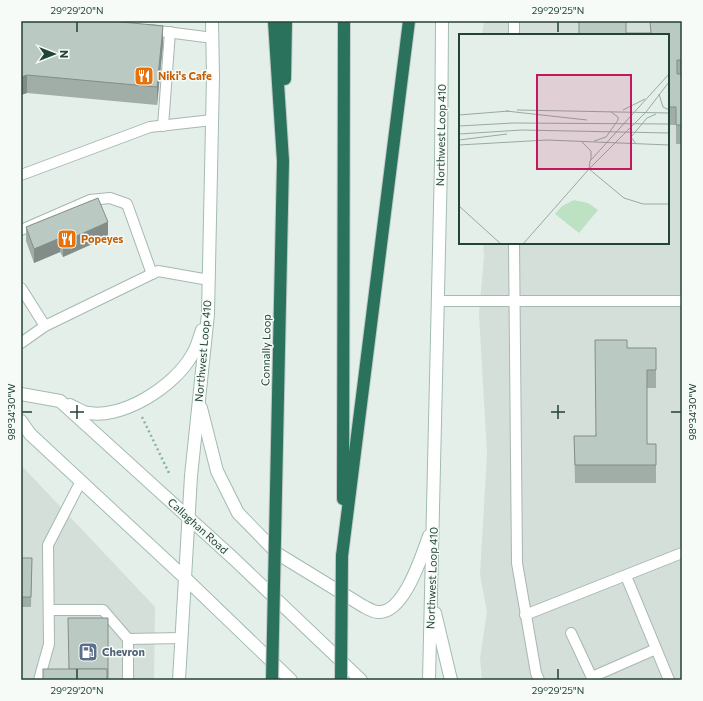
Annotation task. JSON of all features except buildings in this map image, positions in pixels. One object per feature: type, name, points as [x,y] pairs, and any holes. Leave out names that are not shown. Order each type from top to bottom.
[{"type":"highway","points":[[274,21],[283,160]]},
{"type":"highway","name":"Connally Loop","points":[[272,680],[286,21]]},
{"type":"highway","points":[[341,680],[344,21]]},
{"type":"highway","points":[[342,556],[409,21]]},
{"type":"main road","name":"Northwest Loop 410","points":[[179,680],[184,576],[199,399],[208,314],[212,120],[212,21]]},
{"type":"main road","name":"Northwest Loop 410","points":[[429,680],[438,301],[442,21]]},
{"type":"main road","points":[[21,394],[60,401],[84,412],[110,412],[132,406],[154,394],[176,375],[192,356],[208,314]]},
{"type":"main road","points":[[199,399],[217,471],[238,514],[278,554],[363,606],[378,612],[388,609],[402,595],[413,579],[433,526]]},
{"type":"main road","name":"Callaghan Road","points":[[60,401],[189,518],[361,680]]},
{"type":"main road","points":[[21,421],[30,434],[184,576],[291,680]]},
{"type":"main road","points":[[431,595],[451,680]]},
{"type":"lane","points":[[514,21],[514,34]]},
{"type":"lane","points":[[140,28],[156,26],[170,32],[212,38]]},
{"type":"lane","points":[[163,126],[170,32]]},
{"type":"lane","points":[[21,174],[150,127],[212,120]]},
{"type":"lane","points":[[21,230],[90,200],[110,198],[127,204],[152,274]]},
{"type":"lane","points":[[514,244],[517,563],[536,673],[540,680]]},
{"type":"lane","points":[[21,343],[45,326],[158,271],[209,280]]},
{"type":"lane","points":[[21,288],[45,326]]},
{"type":"lane","points":[[438,301],[682,301]]},
{"type":"lane","points":[[39,680],[49,644],[48,545],[81,481]]},
{"type":"lane","points":[[525,615],[682,553]]},
{"type":"lane","points":[[626,576],[669,680]]},
{"type":"lane","points":[[49,610],[103,610],[128,639],[128,680]]},
{"type":"lane","points":[[571,633],[593,679],[656,649]]},
{"type":"lane","points":[[128,639],[181,638]]},
{"type":"path","points":[[140,412],[169,473],[168,477]]},
{"type":"path","points":[[169,473],[173,474]]},
{"type":"shaded area","points":[[484,21],[682,21],[682,680],[482,680],[480,658],[487,612],[480,575],[487,454],[479,314],[484,256],[483,244],[669,244],[669,34],[482,34]]},
{"type":"shaded area","points":[[21,465],[155,607],[154,680],[21,680]]},
{"type":"place","name":"Niki's Cafe","points":[[144,76]]},
{"type":"place","name":"Popeyes","points":[[67,239]]},
{"type":"place","name":"Chevron","points":[[88,652]]}]
